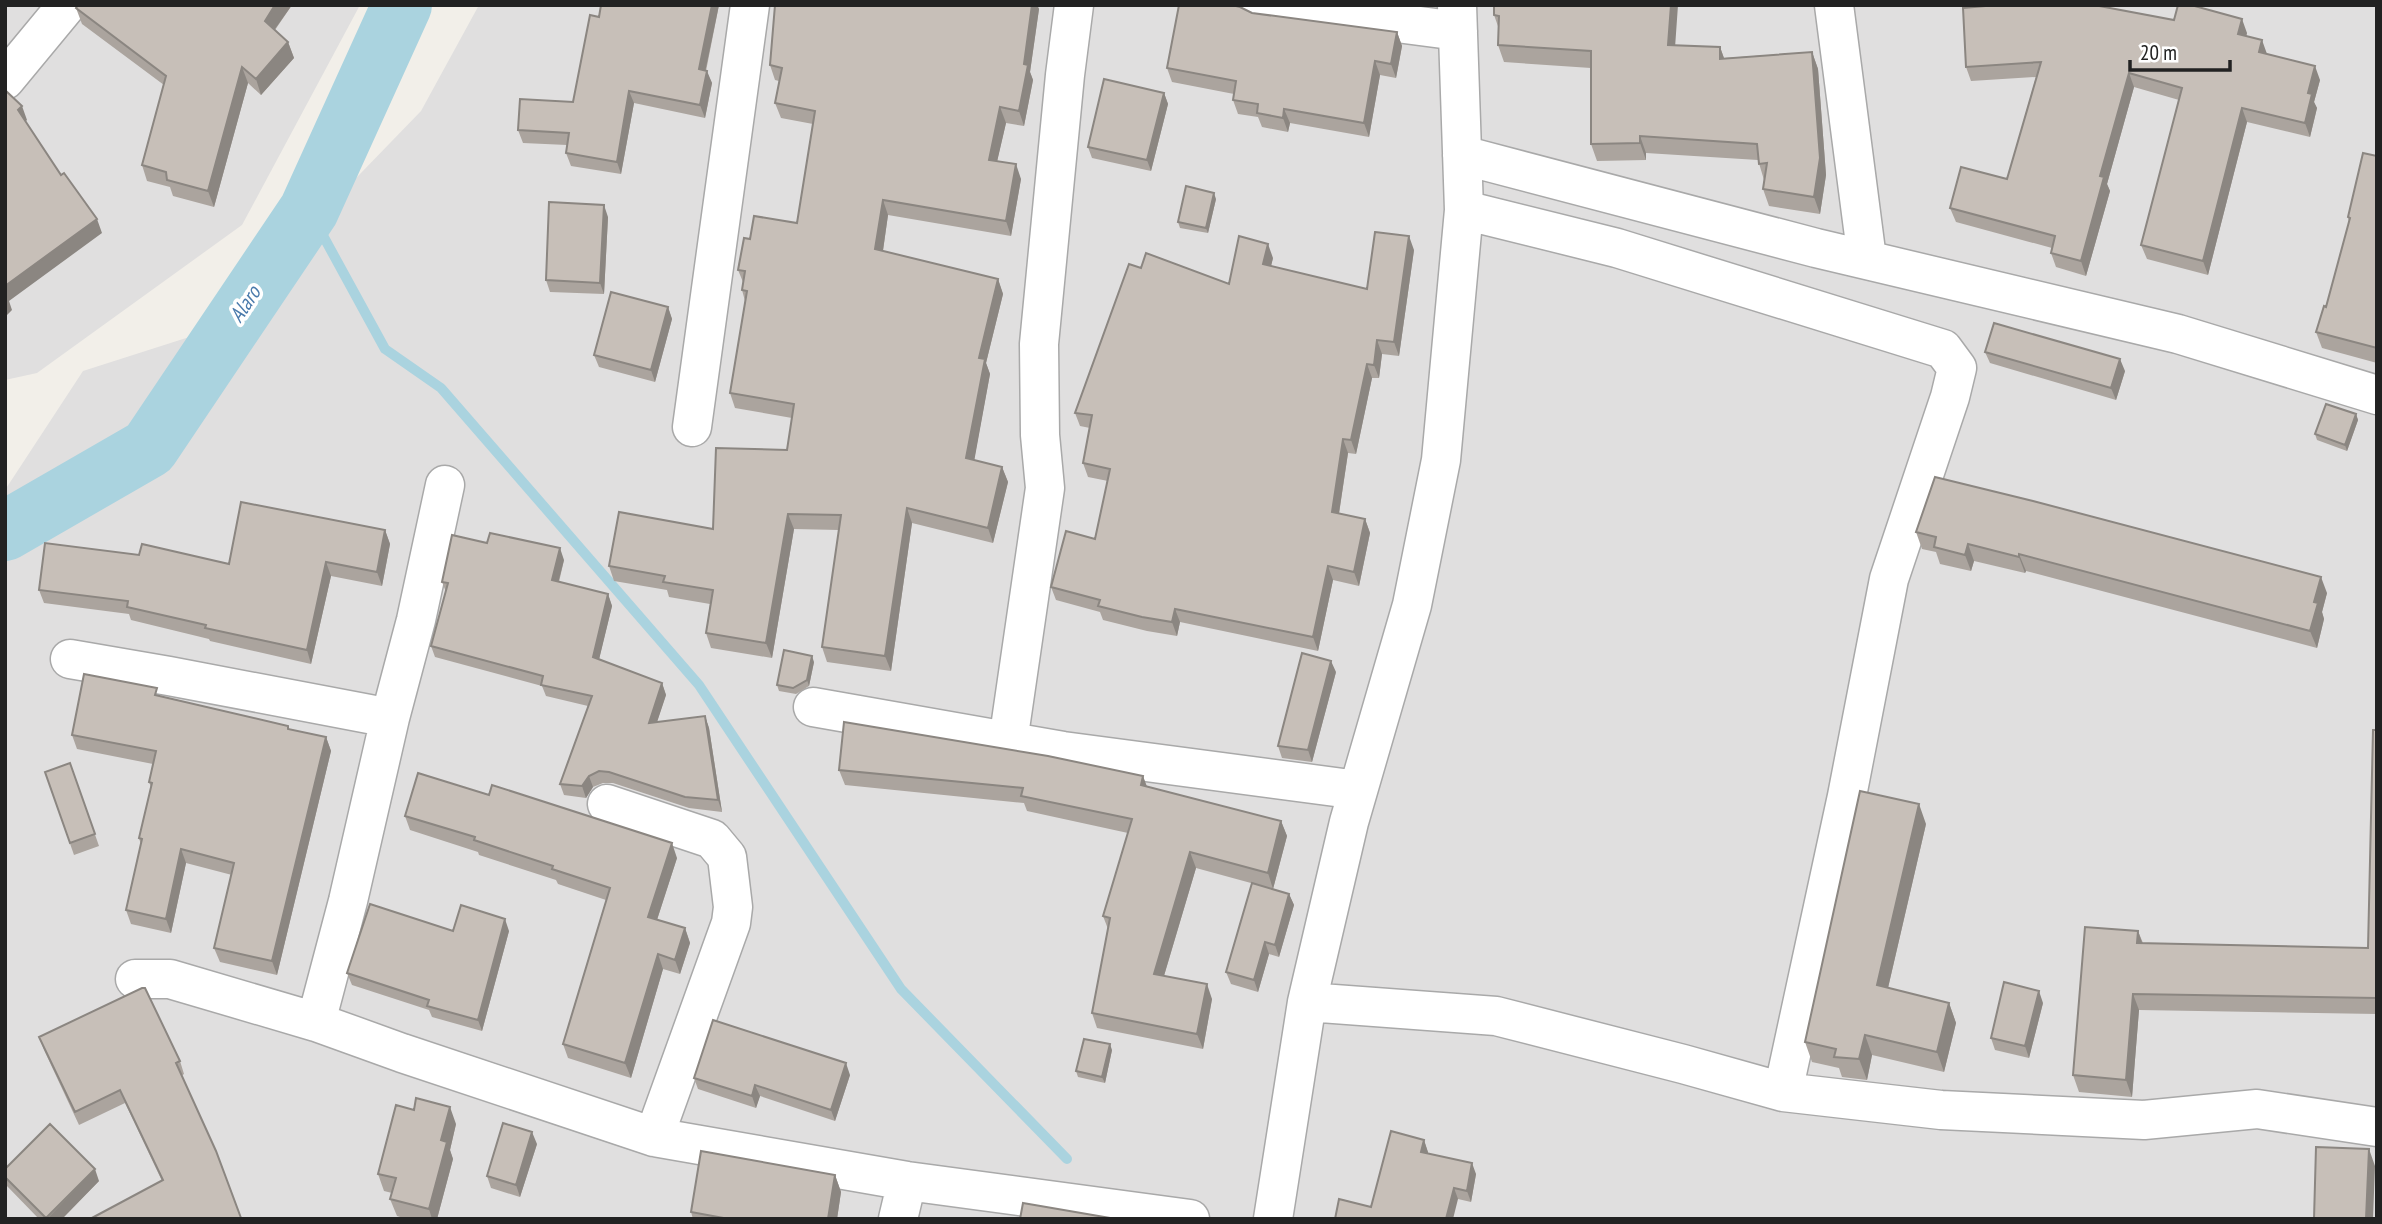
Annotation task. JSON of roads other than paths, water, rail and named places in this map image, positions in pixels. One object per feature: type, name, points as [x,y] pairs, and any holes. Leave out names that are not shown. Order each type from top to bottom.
[{"type":"street","points":[[5,80],[67,5]]},
{"type":"street","points":[[692,427],[750,5]]},
{"type":"street","points":[[1008,741],[1045,488],[1040,435],[1039,344],[1074,5]]},
{"type":"street","points":[[1260,5],[1457,18],[1464,210],[1441,460],[1412,605],[1358,790],[1307,1002],[1273,1219]]},
{"type":"street","points":[[1834,5],[1867,259]]},
{"type":"street","points":[[1462,155],[1867,259],[2178,334],[2377,395]]},
{"type":"street","points":[[1464,210],[1617,248],[1943,349],[1957,368],[1950,397],[1889,579],[1847,796],[1783,1092]]},
{"type":"street","points":[[316,1022],[416,620],[444,485]]},
{"type":"street","points":[[70,659],[390,718]]},
{"type":"street","points":[[813,707],[1063,751],[1358,790]]},
{"type":"street","points":[[607,804],[712,839],[727,858],[732,890],[731,923],[654,1137]]},
{"type":"street","points":[[135,979],[170,979],[316,1022],[654,1137],[906,1181],[1189,1219]]},
{"type":"street","points":[[1307,1002],[1496,1016],[1783,1092],[1941,1110],[2144,1120],[2257,1109],[2377,1127]]},
{"type":"street","points":[[898,1219],[906,1181]]},
{"type":"waterway","name":"Alaro","points":[[5,531],[149,448],[309,210],[402,5]]},
{"type":"waterway","points":[[309,210],[385,349],[441,388],[699,685],[901,989],[1067,1159]]}]
